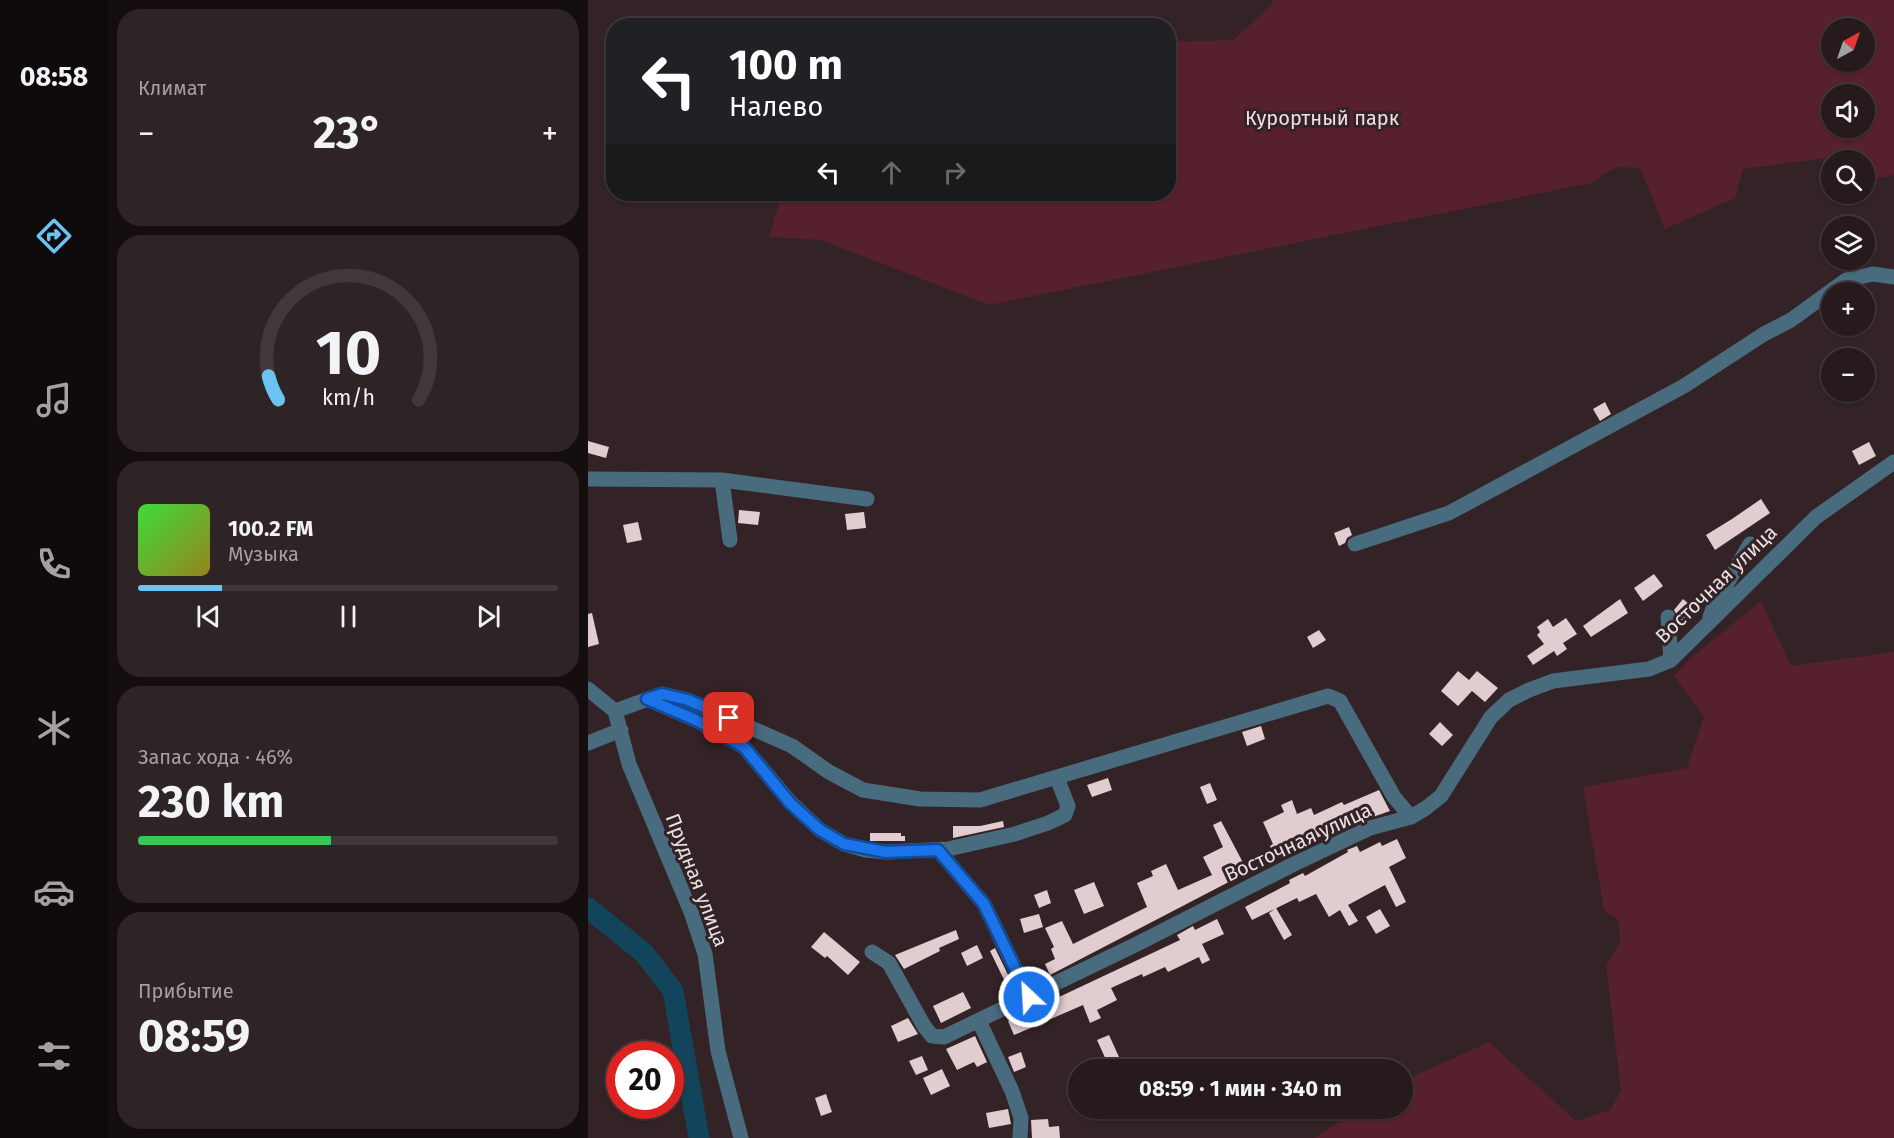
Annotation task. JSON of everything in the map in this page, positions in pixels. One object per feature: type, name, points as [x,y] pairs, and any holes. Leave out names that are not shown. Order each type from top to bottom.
[{"type":"street","points":[[1355,544],[1449,513],[1684,386],[1764,334],[1791,320],[1846,280],[1873,274],[1894,277]]},
{"type":"street","name":"Восточная улица","points":[[872,952],[889,963],[924,1026],[932,1036],[944,1037],[1029,997],[1302,860],[1370,828],[1411,817],[1441,796],[1491,717],[1509,700],[1553,681],[1649,669],[1671,660],[1816,517],[1894,462]]},
{"type":"street","points":[[588,478],[722,480],[867,499]]},
{"type":"street","points":[[722,480],[730,540]]},
{"type":"street","points":[[1707,625],[1714,606],[1750,544]]},
{"type":"street","points":[[1668,617],[1671,660]]},
{"type":"street","points":[[588,689],[615,711],[662,694],[688,700],[792,746],[829,772],[863,790],[920,799],[980,800],[1328,696],[1340,701],[1394,797],[1411,817]]},
{"type":"street","points":[[647,699],[696,720],[744,747],[791,804],[820,830],[844,844],[886,852],[938,850],[1015,834],[1048,823],[1065,814],[1068,806],[1057,778]]},
{"type":"street","name":"Прудная улица","points":[[615,711],[629,764],[691,912],[705,954],[718,1051],[741,1138]]},
{"type":"street","points":[[588,743],[621,730]]},
{"type":"street","points":[[938,850],[984,904],[1029,997]]},
{"type":"street","points":[[979,1021],[1012,1091],[1021,1118],[1020,1138]]},
{"type":"green space","name":"Курортный парк","points":[[1273,0],[1894,0],[1894,175],[1875,179],[1875,150],[1821,150],[1821,159],[1743,169],[1735,198],[1665,229],[1640,168],[1616,167],[1591,183],[989,305],[821,240],[769,237],[780,201],[1176,201],[1176,42],[1233,40],[1272,5]]},
{"type":"green space","points":[[1761,601],[1791,666],[1894,652],[1894,1138],[1314,1138],[1343,1119],[1413,1119],[1413,1076],[1489,1042],[1576,1121],[1610,1110],[1621,1091],[1606,965],[1620,943],[1619,920],[1604,910],[1583,787],[1687,768],[1704,717],[1674,676],[1691,658]]},
{"type":"building","points":[[1605,402],[1611,414],[1600,421],[1593,409]]},
{"type":"building","points":[[588,441],[609,447],[606,458],[588,453]]},
{"type":"building","points":[[1869,442],[1876,456],[1859,465],[1852,451]]},
{"type":"building","points":[[1761,499],[1770,513],[1715,550],[1706,535]]},
{"type":"building","points":[[739,510],[760,512],[758,525],[738,523]]},
{"type":"building","points":[[864,512],[866,528],[847,530],[845,514]]},
{"type":"building","points":[[638,522],[642,540],[627,543],[623,525]]},
{"type":"building","points":[[1349,527],[1352,535],[1339,546],[1334,533]]},
{"type":"building","points":[[1654,574],[1663,586],[1643,601],[1634,588]]},
{"type":"building","points":[[1620,599],[1628,613],[1591,637],[1583,626]]},
{"type":"building","points":[[1683,599],[1696,610],[1685,623],[1674,610]]},
{"type":"building","points":[[592,613],[599,644],[588,647],[588,614]]},
{"type":"building","points":[[1566,618],[1577,634],[1563,643],[1567,649],[1557,656],[1554,651],[1533,665],[1527,656],[1544,644],[1537,635],[1540,632],[1537,627],[1548,619],[1553,627]]},
{"type":"building","points":[[1319,630],[1326,640],[1313,648],[1307,637]]},
{"type":"building","points":[[1458,671],[1469,680],[1477,671],[1498,688],[1485,702],[1472,691],[1458,706],[1441,691]]},
{"type":"building","points":[[1440,722],[1453,735],[1442,746],[1429,734]]},
{"type":"building","points":[[1261,726],[1265,739],[1247,746],[1242,732]]},
{"type":"building","points":[[1108,778],[1112,790],[1092,797],[1087,785]]},
{"type":"building","points":[[1210,783],[1217,800],[1207,804],[1200,787]]},
{"type":"building","points":[[1379,790],[1390,811],[1364,820],[1362,816],[1276,858],[1270,846],[1273,844],[1263,822],[1284,812],[1281,805],[1292,800],[1297,814],[1311,808],[1314,815],[1342,802],[1344,805]]},
{"type":"building","points":[[1003,821],[1004,827],[953,838],[953,826],[980,826]]},
{"type":"building","points":[[1221,821],[1248,872],[1050,975],[1045,964],[1055,959],[1051,949],[1054,947],[1045,928],[1062,921],[1073,944],[1147,907],[1137,883],[1153,876],[1151,871],[1166,864],[1178,890],[1212,875],[1203,857],[1223,847],[1213,825]]},
{"type":"building","points":[[870,833],[901,833],[901,836],[905,836],[905,841],[870,841]]},
{"type":"building","points":[[1397,839],[1406,858],[1389,867],[1406,902],[1396,907],[1385,885],[1348,905],[1358,921],[1349,926],[1340,910],[1329,917],[1316,894],[1299,902],[1297,898],[1252,920],[1245,907],[1290,883],[1289,880],[1303,873],[1305,876],[1348,852],[1347,850],[1357,846],[1360,852],[1380,842],[1382,846]]},
{"type":"building","points":[[1094,882],[1104,906],[1084,914],[1074,890]]},
{"type":"building","points":[[1047,890],[1051,903],[1039,908],[1034,895]]},
{"type":"building","points":[[1276,908],[1292,935],[1284,940],[1269,913]]},
{"type":"building","points":[[1380,909],[1390,926],[1376,934],[1366,917]]},
{"type":"building","points":[[1039,914],[1043,927],[1024,933],[1020,919]]},
{"type":"building","points":[[1217,919],[1224,934],[1202,944],[1210,960],[1202,964],[1199,957],[1168,972],[1165,967],[1143,977],[1142,974],[1111,988],[1117,1000],[1097,1010],[1101,1018],[1090,1023],[1083,1005],[1014,1035],[1008,1021],[1180,940],[1177,935],[1193,926],[1195,930]]},
{"type":"building","points":[[956,930],[959,939],[904,969],[895,955]]},
{"type":"building","points":[[824,932],[860,962],[848,975],[827,956],[825,958],[811,947]]},
{"type":"building","points":[[977,945],[983,958],[967,966],[961,953]]},
{"type":"building","points":[[995,948],[1016,991],[1011,994],[990,951]]},
{"type":"building","points":[[963,992],[971,1008],[941,1023],[933,1006]]},
{"type":"building","points":[[908,1018],[918,1034],[898,1042],[891,1026]]},
{"type":"building","points":[[1109,1035],[1119,1057],[1106,1059],[1097,1040]]},
{"type":"building","points":[[975,1036],[987,1062],[977,1067],[974,1062],[957,1070],[946,1049]]},
{"type":"building","points":[[1021,1052],[1026,1067],[1014,1072],[1008,1057]]},
{"type":"building","points":[[922,1056],[928,1070],[916,1075],[909,1061]]},
{"type":"building","points":[[942,1069],[950,1086],[931,1095],[923,1078]]},
{"type":"building","points":[[826,1094],[832,1112],[821,1116],[815,1098]]},
{"type":"building","points":[[1008,1109],[1011,1124],[989,1128],[986,1113]]},
{"type":"building","points":[[1048,1119],[1049,1127],[1059,1126],[1060,1138],[1032,1138],[1031,1120]]},
{"type":"waterway","points":[[588,908],[644,953],[673,991],[699,1138]]},
{"type":"route","points":[[729,718],[688,700],[662,694],[647,699],[696,720],[744,747],[791,804],[820,830],[844,844],[886,852],[938,850],[984,904],[1029,997]]}]
